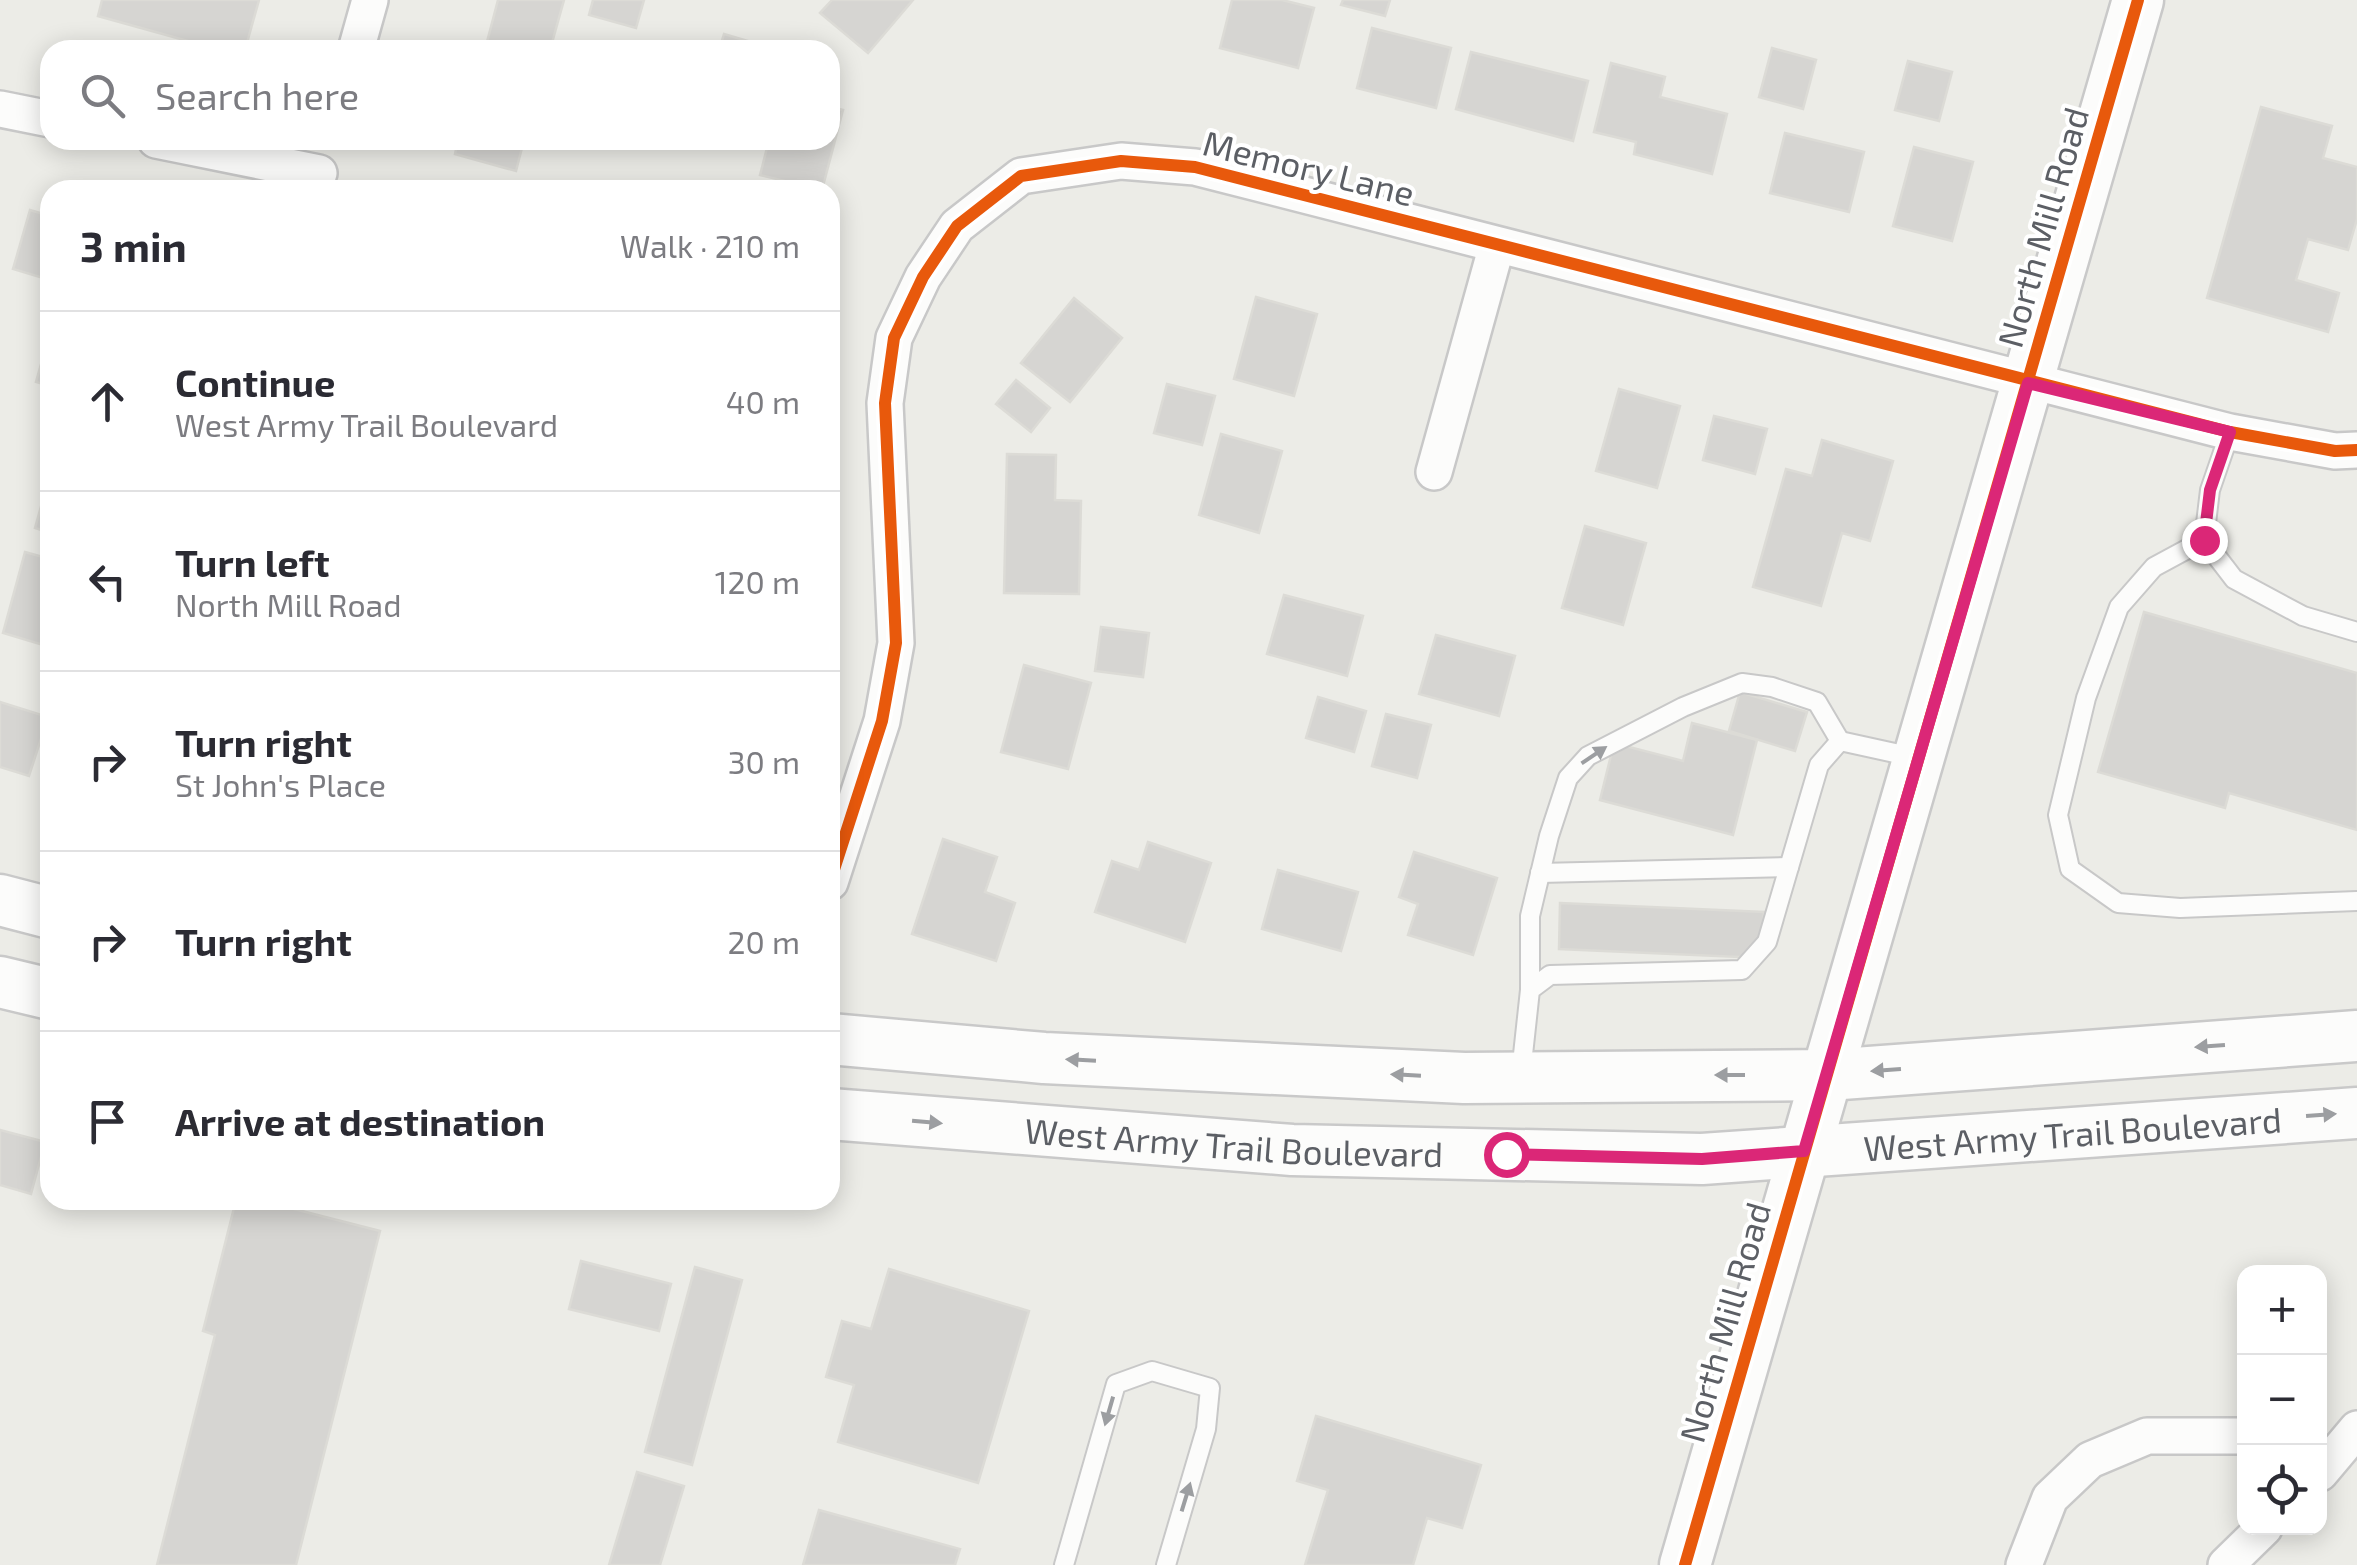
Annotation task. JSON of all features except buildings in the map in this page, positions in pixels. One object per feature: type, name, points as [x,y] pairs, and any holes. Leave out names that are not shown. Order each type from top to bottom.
[{"type":"main road","name":"North Mill Road","points":[[1685,1565],[2138,0]]},
{"type":"main road","points":[[0,900],[40,910]]},
{"type":"main road","points":[[0,982],[40,992]]},
{"type":"main road","name":"West Army Trail Boulevard","points":[[840,1040],[1044,1058],[1464,1078],[1828,1075],[2357,1036]]},
{"type":"main road","name":"West Army Trail Boulevard","points":[[840,1115],[1292,1150],[1702,1159],[2357,1112]]},
{"type":"street","points":[[359,40],[370,0]]},
{"type":"street","points":[[0,109],[40,117]]},
{"type":"street","points":[[215,150],[321,168]]},
{"type":"street","name":"Memory Lane","points":[[840,851],[882,721],[896,643],[885,422],[894,338],[922,277],[957,226],[1022,176],[1120,161],[1195,167],[2028,383],[2230,432],[2335,451],[2357,450]]},
{"type":"street","points":[[1434,472],[1497,245]]},
{"type":"street","points":[[2327,1462],[2357,1430]]},
{"type":"street","points":[[2024,1565],[2050,1498],[2090,1460],[2147,1436],[2237,1436]]},
{"type":"street","points":[[2226,1565],[2257,1535]]},
{"type":"lane","points":[[2230,432],[2210,490],[2204,540],[2234,580],[2304,616],[2357,632]]},
{"type":"lane","points":[[2204,540],[2154,568],[2119,607],[2086,698],[2058,815],[2070,869],[2118,903],[2180,908],[2357,900]]},
{"type":"lane","points":[[1520,1076],[1530,990],[1530,916],[1548,836],[1568,778],[1588,756],[1683,707],[1742,683],[1772,687],[1817,702],[1840,741],[1919,758]]},
{"type":"lane","points":[[1530,990],[1550,975],[1742,970],[1767,942],[1819,765],[1840,741]]},
{"type":"lane","points":[[1540,873],[1789,867]]},
{"type":"lane","points":[[1064,1565],[1116,1384],[1152,1371],[1210,1388],[1206,1429],[1166,1565]]},
{"type":"cycle path","points":[[1685,1565],[2138,0]]},
{"type":"cycle path","points":[[840,851],[882,721],[896,643],[885,403],[894,338],[923,277],[957,226],[1021,176],[1121,161],[1195,167],[2230,432],[2335,451],[2357,450]]},
{"type":"route","points":[[1506,1154],[1702,1159],[1804,1151],[2028,383],[2230,432],[2210,490],[2204,540]]}]
